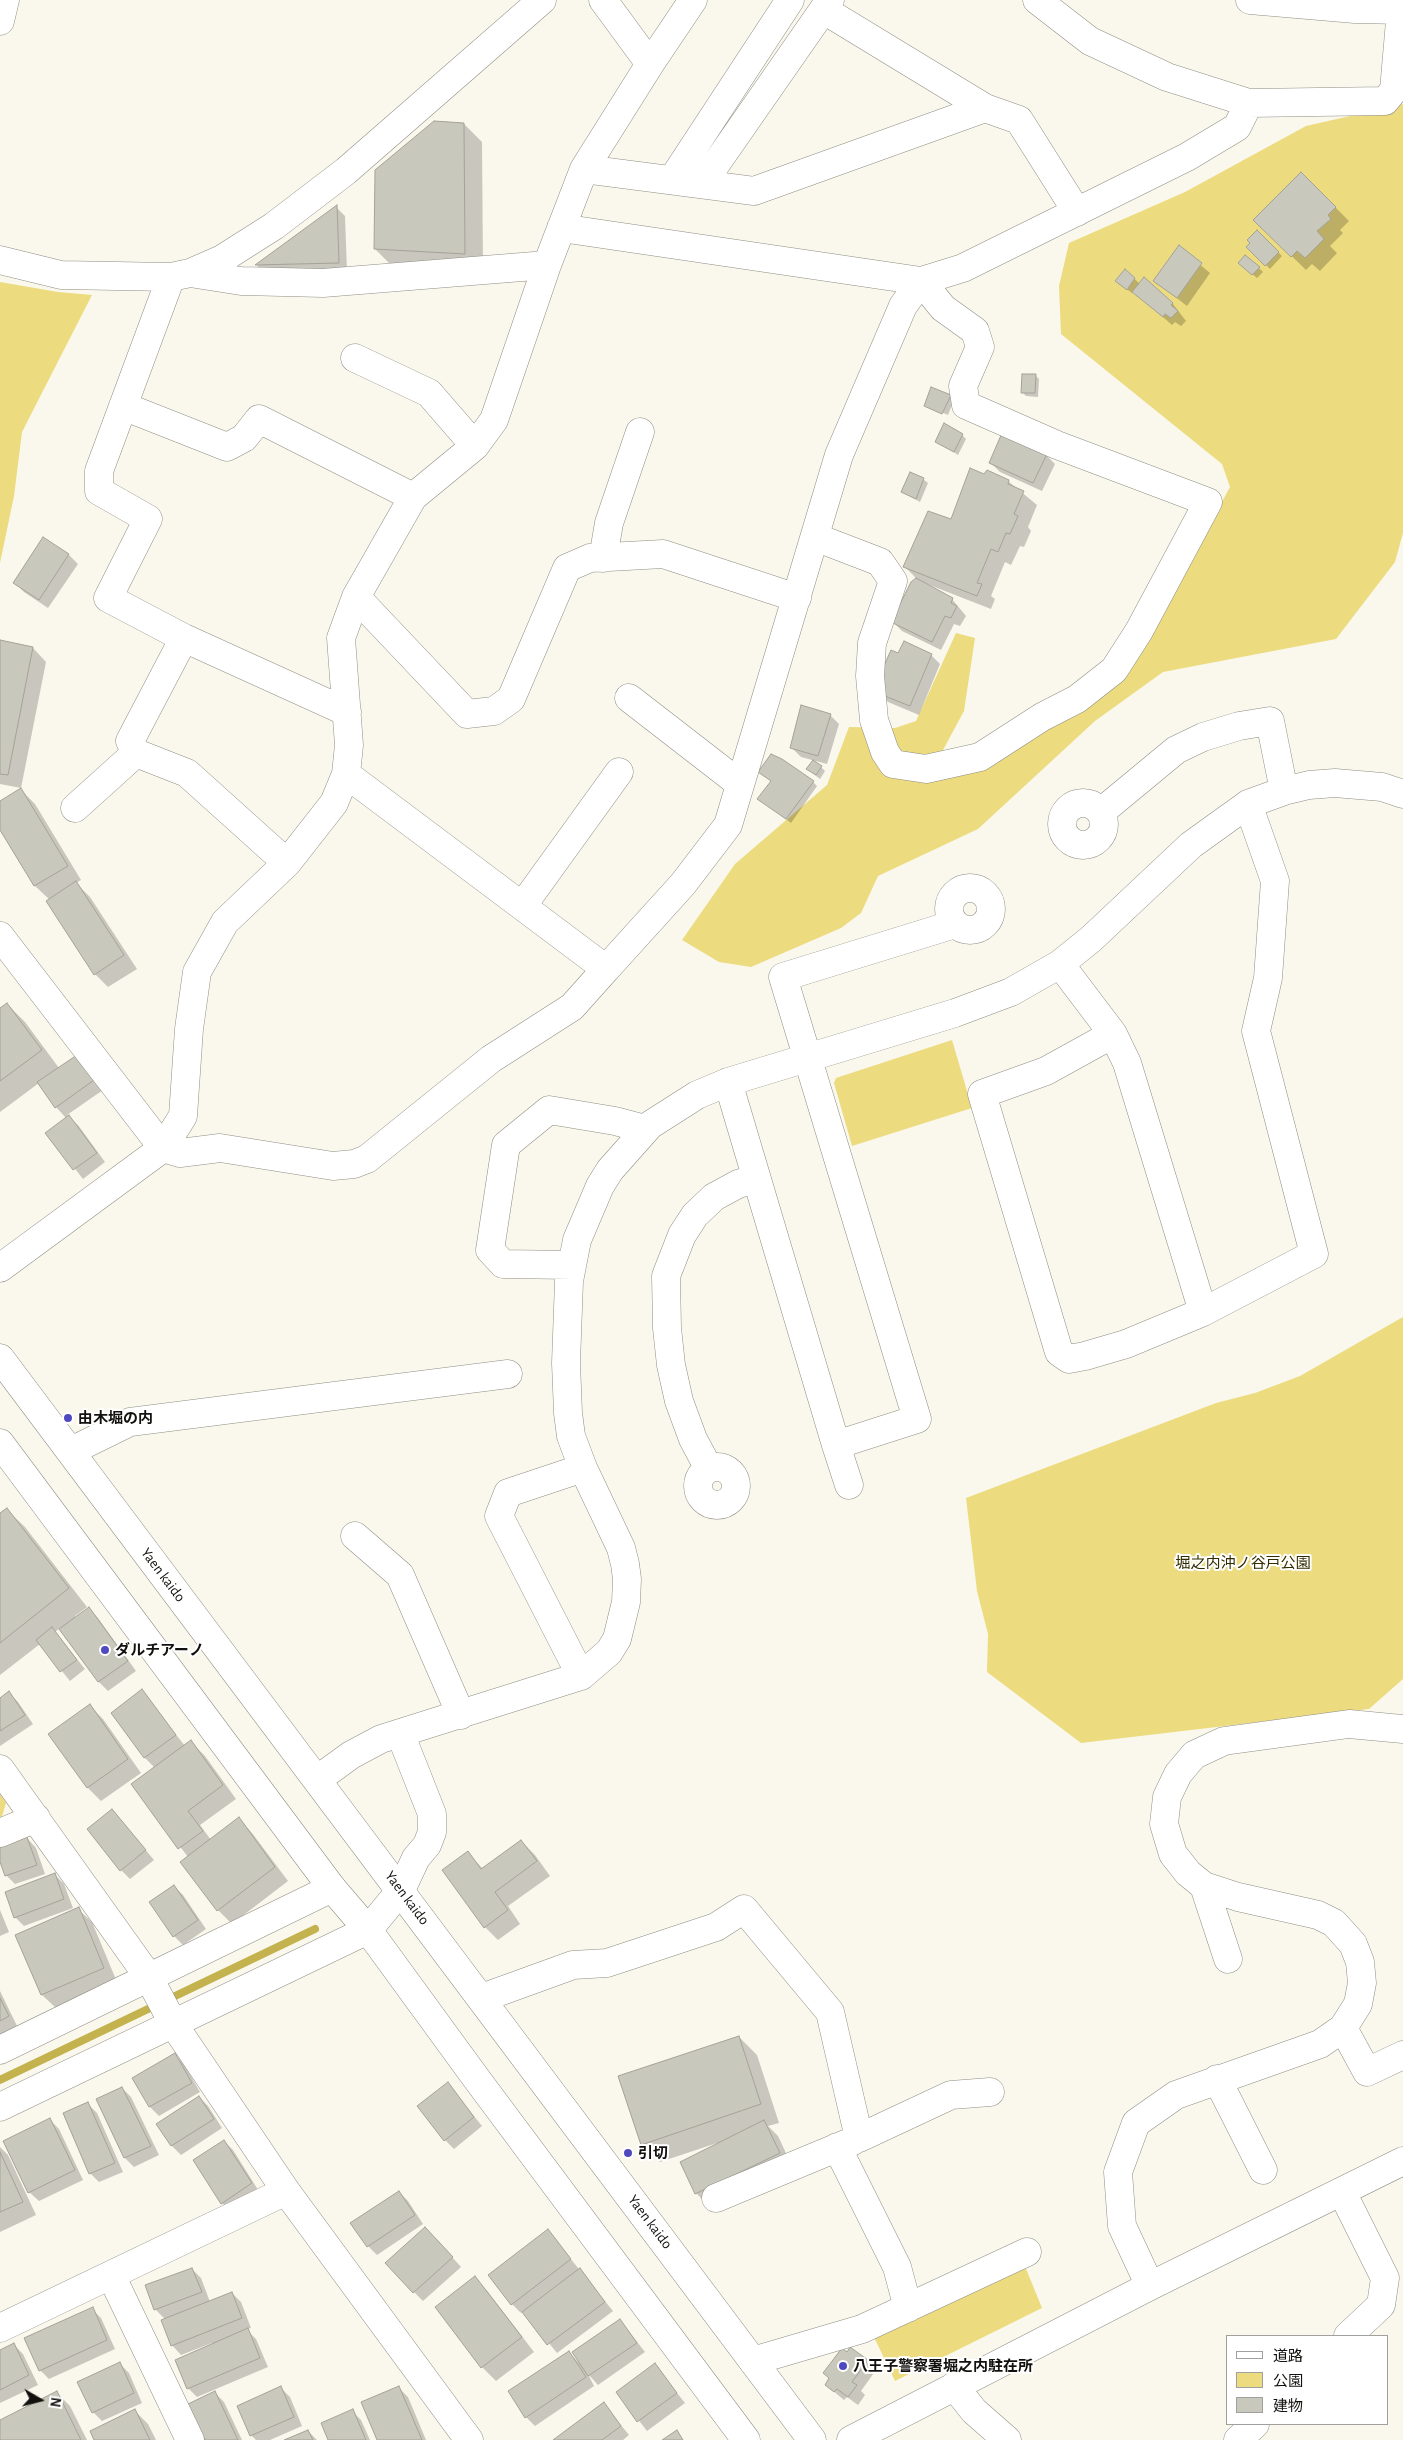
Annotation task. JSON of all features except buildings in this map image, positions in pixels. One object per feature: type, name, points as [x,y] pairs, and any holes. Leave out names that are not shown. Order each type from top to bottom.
[{"type":"street","points":[[0,20],[5,0]]},
{"type":"street","points":[[347,712],[184,638],[108,598],[148,518],[99,491],[98,471],[123,406],[180,275],[222,259],[309,200],[496,42],[542,0]]},
{"type":"street","points":[[604,0],[650,64]]},
{"type":"street","points":[[0,1268],[163,1148],[183,1116],[189,1029],[197,972],[225,922],[287,862],[334,803],[346,774],[349,745],[341,638],[356,597],[413,497],[475,446],[494,420],[547,265],[584,169],[693,0]]},
{"type":"street","points":[[672,180],[790,0]]},
{"type":"street","points":[[1037,0],[1090,40],[1107,49],[1167,77],[1249,103],[1385,101],[1394,90],[1402,10],[1301,5],[1250,0]]},
{"type":"street","points":[[702,184],[827,5],[985,108],[1019,120],[1077,212]]},
{"type":"street","points":[[562,228],[921,281],[963,268],[1188,157],[1237,127],[1249,103]]},
{"type":"street","points":[[584,169],[754,191],[985,108]]},
{"type":"street","points":[[0,260],[61,275],[180,275],[241,281],[323,283],[547,265]]},
{"type":"street","points":[[0,936],[163,1148],[180,1153],[220,1148],[333,1166],[354,1164],[367,1159],[491,1058],[572,1007],[683,884],[728,826],[839,455],[904,306],[921,281]]},
{"type":"street","points":[[815,537],[880,562],[893,581],[872,643],[870,676],[874,720],[885,752],[893,764],[926,768],[980,756],[1042,717],[1077,699],[1114,670],[1139,631],[1208,502],[1057,445],[966,404],[963,386],[980,347],[975,330],[943,308],[921,281]]},
{"type":"street","points":[[355,358],[429,393],[475,446]]},
{"type":"street","points":[[123,406],[227,447],[244,438],[259,419],[413,497]]},
{"type":"street","points":[[603,558],[609,523],[640,432]]},
{"type":"street","points":[[356,597],[467,714],[494,711],[511,699],[567,568],[590,558],[663,554],[796,598]]},
{"type":"street","points":[[184,638],[130,742],[136,753],[187,773],[287,862]]},
{"type":"street","points":[[629,698],[740,784]]},
{"type":"street","points":[[1101,812],[1176,750],[1212,734],[1239,726],[1270,721],[1284,791]]},
{"type":"street","points":[[75,808],[136,753]]},
{"type":"street","points":[[346,774],[606,969]]},
{"type":"street","points":[[318,1779],[351,1755],[380,1739],[581,1676],[609,1652],[617,1639],[626,1602],[627,1579],[621,1548],[571,1436],[566,1363],[569,1281],[583,1223],[600,1186],[610,1170],[646,1129],[665,1113],[698,1095],[728,1082],[982,1004],[1011,992],[1060,964],[1091,939],[1191,845],[1248,804],[1284,791],[1309,785],[1335,783],[1375,786],[1403,794]]},
{"type":"street","points":[[523,905],[616,788]]},
{"type":"street","points":[[1113,1034],[1046,1071],[982,1094],[1059,1352],[1069,1359],[1126,1344],[1203,1312],[1314,1254],[1256,1031],[1268,978],[1275,881],[1248,804]]},
{"type":"street","points":[[836,1445],[917,1419],[783,977],[955,924]]},
{"type":"street","points":[[1060,964],[1113,1034],[1127,1064],[1203,1312]]},
{"type":"street","points":[[728,1082],[836,1445],[850,1485]]},
{"type":"street","points":[[572,1265],[503,1264],[490,1250],[506,1145],[549,1110],[615,1120],[646,1129]]},
{"type":"street","points":[[709,1469],[693,1439],[679,1401],[669,1346],[665,1294],[666,1276],[682,1235],[695,1215],[714,1197],[738,1184],[756,1179]]},
{"type":"street","name":"Yaen kaido","points":[[0,1358],[318,1779],[812,2440]]},
{"type":"street","points":[[71,1451],[130,1422],[508,1374]]},
{"type":"street","points":[[0,1443],[332,1888],[368,1930],[440,2030],[746,2440]]},
{"type":"street","points":[[581,1676],[499,1516],[508,1493],[584,1468]]},
{"type":"street","points":[[355,1536],[400,1575],[461,1714]]},
{"type":"street","points":[[1150,2286],[1122,2226],[1118,2172],[1136,2123],[1176,2095],[1320,2044],[1343,2028],[1358,2004],[1362,1983],[1361,1969],[1353,1944],[1334,1923],[1318,1915],[1238,1897],[1204,1886],[1188,1873],[1173,1854],[1164,1824],[1167,1797],[1178,1774],[1194,1755],[1224,1741],[1349,1724],[1403,1729]]},
{"type":"street","points":[[0,2106],[174,2025],[368,1930],[401,1890],[416,1858],[427,1845],[432,1832],[432,1814],[400,1733]]},
{"type":"street","points":[[0,1769],[148,1976],[174,2025],[286,2191],[464,2439]]},
{"type":"street","points":[[0,1833],[36,1818]]},
{"type":"street","points":[[1204,1886],[1228,1959]]},
{"type":"street","points":[[0,2050],[148,1976],[332,1888]]},
{"type":"street","points":[[482,1998],[572,1965],[607,1963],[716,1928],[744,1909],[830,2012],[848,2143],[898,2267],[908,2308]]},
{"type":"street","points":[[1343,2028],[1367,2072],[1403,2055]]},
{"type":"street","points":[[1217,2079],[1263,2170]]},
{"type":"street","points":[[716,2198],[848,2143],[951,2095],[990,2092]]},
{"type":"street","points":[[851,2440],[1150,2286],[1403,2161]]},
{"type":"street","points":[[0,2328],[286,2191]]},
{"type":"street","points":[[1342,2192],[1385,2278],[1381,2305],[1349,2335]]},
{"type":"street","points":[[753,2361],[862,2329],[1026,2252]]},
{"type":"street","points":[[111,2275],[190,2440]]},
{"type":"street","points":[[954,2386],[974,2411],[1007,2440]]},
{"type":"street","points":[[1238,2440],[1254,2425]]},
{"type":"green space","points":[[1403,104],[1403,533],[1395,562],[1336,639],[1163,672],[1095,721],[978,829],[878,876],[861,913],[841,928],[751,967],[719,962],[682,940],[735,864],[827,785],[849,727],[895,728],[916,721],[956,633],[975,638],[964,711],[943,750],[946,772],[1136,660],[1230,487],[1222,464],[1061,334],[1059,286],[1069,243],[1185,192],[1306,126]]},
{"type":"green space","points":[[0,282],[58,292],[92,295],[22,432],[14,496],[0,563]]},
{"type":"green space","points":[[952,1040],[972,1108],[852,1146],[834,1083],[836,1078]]},
{"type":"green space","name":"堀之内沖ノ谷戸公園","points":[[1403,1317],[1403,1679],[1369,1709],[1081,1743],[987,1672],[988,1634],[977,1591],[966,1498],[1216,1403],[1255,1393],[1300,1376]]},
{"type":"green space","points":[[0,1794],[6,1803],[0,1823]]},
{"type":"green space","points":[[1022,2259],[1042,2308],[895,2381],[873,2335]]},
{"type":"waterway","points":[[0,2080],[315,1929]]},
{"type":"place","name":"由木堀の内","points":[[68,1418]]},
{"type":"place","name":"ダルチアーノ","points":[[105,1650]]},
{"type":"place","name":"引切","points":[[628,2153]]},
{"type":"place","name":"八王子警察署堀之内駐在所","points":[[843,2366]]}]
